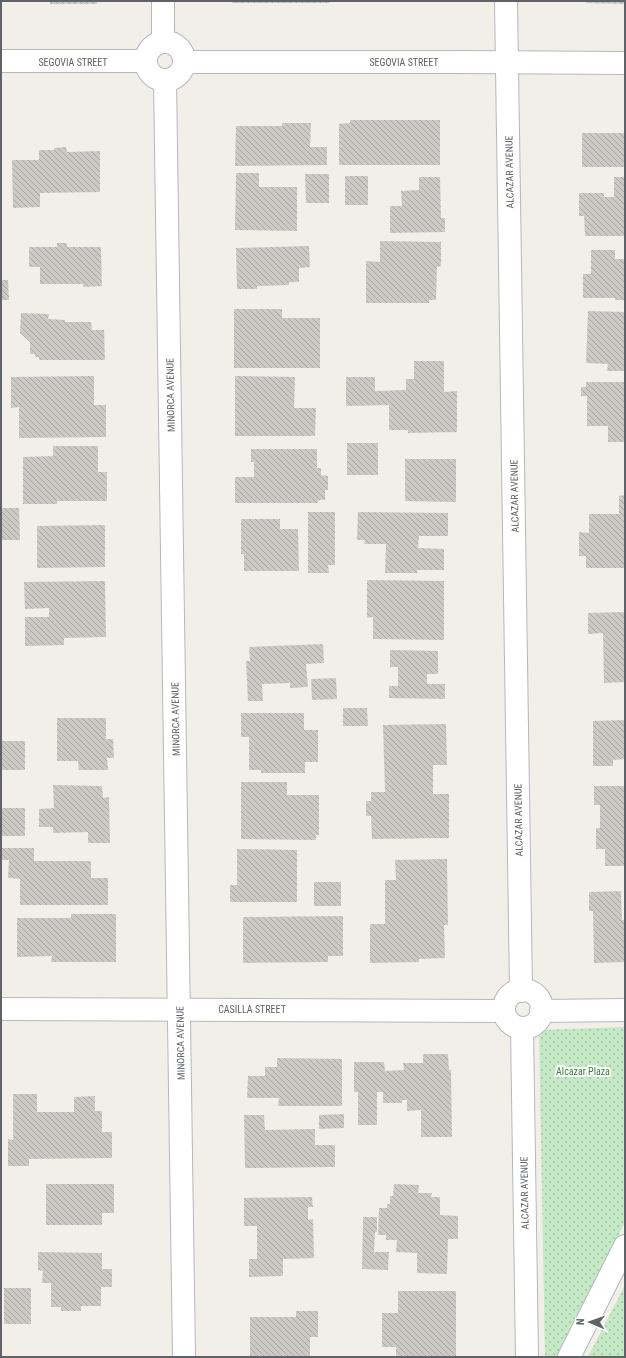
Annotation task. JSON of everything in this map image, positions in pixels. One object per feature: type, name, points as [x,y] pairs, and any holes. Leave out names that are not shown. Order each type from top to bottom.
[{"type":"street","points":[[163,1],[163,41]]},
{"type":"street","name":"ALCAZAR AVENUE","points":[[506,1],[521,990]]},
{"type":"street","points":[[163,41],[172,42],[180,48],[184,62],[180,73],[171,80],[159,80],[146,68],[145,62],[147,52],[158,42],[163,41]]},
{"type":"street","name":"SEGOVIA STREET","points":[[1,61],[145,62]]},
{"type":"street","name":"SEGOVIA STREET","points":[[184,62],[625,63]]},
{"type":"street","name":"MINORCA AVENUE","points":[[165,80],[184,1357]]},
{"type":"street","points":[[521,990],[536,996],[539,1000],[542,1011],[535,1024],[526,1028],[512,1025],[505,1016],[504,1011],[504,1006],[508,997],[521,990]]},
{"type":"street","name":"CASILLA STREET","points":[[1,1008],[504,1011]]},
{"type":"street","points":[[542,1011],[625,1010]]},
{"type":"street","name":"ALCAZAR AVENUE","points":[[522,1028],[527,1357]]},
{"type":"street","points":[[569,1357],[625,1246]]},
{"type":"green space","name":"Alcazar Plaza","points":[[625,1027],[625,1222],[559,1357],[545,1357],[539,1030]]},
{"type":"green space","points":[[625,1285],[625,1357],[588,1357]]},
{"type":"building","points":[[50,1],[97,1],[97,4],[50,4]]},
{"type":"building","points":[[232,1],[329,1],[329,3],[232,3]]},
{"type":"building","points":[[586,1],[625,1],[625,4],[586,3]]},
{"type":"building","points":[[350,120],[440,120],[440,165],[339,165],[339,124],[350,123]]},
{"type":"building","points":[[282,123],[311,123],[310,147],[327,147],[327,165],[235,166],[236,126],[282,126]]},
{"type":"building","points":[[582,133],[625,133],[625,167],[582,167]]},
{"type":"building","points":[[66,147],[67,152],[100,151],[100,192],[40,193],[40,207],[13,208],[12,160],[39,160],[39,150],[54,150],[54,148]]},
{"type":"building","points":[[236,173],[259,173],[259,187],[297,187],[297,231],[235,230]]},
{"type":"building","points":[[305,174],[329,174],[329,203],[306,203]]},
{"type":"building","points":[[345,176],[368,176],[368,205],[345,205]]},
{"type":"building","points":[[419,177],[440,177],[441,218],[445,218],[445,232],[390,233],[390,206],[402,206],[401,191],[419,190]]},
{"type":"building","points":[[614,177],[625,177],[625,236],[585,236],[584,216],[579,216],[579,193],[604,193],[604,197],[614,197]]},
{"type":"building","points":[[380,241],[441,242],[441,266],[437,267],[436,300],[429,300],[429,303],[366,303],[366,261],[380,262]]},
{"type":"building","points":[[57,243],[67,243],[67,247],[101,247],[102,286],[83,287],[83,284],[40,284],[40,267],[29,267],[29,247],[57,247]]},
{"type":"building","points":[[309,246],[310,267],[299,268],[299,282],[289,282],[289,285],[257,286],[257,289],[237,289],[236,248]]},
{"type":"building","points":[[591,250],[615,250],[615,259],[625,259],[625,300],[615,300],[615,298],[583,298],[583,274],[591,274]]},
{"type":"building","points":[[1,280],[8,280],[9,300],[1,300]]},
{"type":"building","points":[[234,309],[282,309],[282,318],[320,318],[320,368],[234,368]]},
{"type":"building","points":[[588,311],[625,312],[625,371],[607,371],[608,364],[586,363]]},
{"type":"building","points":[[21,313],[49,314],[48,319],[65,320],[65,322],[91,322],[92,330],[104,330],[105,360],[39,360],[39,357],[35,357],[35,354],[30,354],[30,342],[20,333]]},
{"type":"building","points":[[414,361],[444,361],[444,392],[457,391],[457,432],[408,433],[408,430],[389,430],[389,405],[346,406],[346,377],[375,377],[375,391],[406,390],[406,379],[414,379]]},
{"type":"building","points":[[94,376],[94,405],[106,405],[106,437],[19,438],[19,407],[11,408],[11,377]]},
{"type":"building","points":[[235,376],[295,377],[294,408],[316,408],[315,436],[235,436]]},
{"type":"building","points":[[586,382],[625,382],[625,442],[608,442],[608,426],[587,426],[587,396],[581,396],[581,387],[586,387]]},
{"type":"building","points":[[347,443],[378,443],[378,475],[347,475]]},
{"type":"building","points":[[53,446],[98,446],[98,472],[107,472],[107,501],[57,501],[57,504],[23,504],[23,457],[53,456]]},
{"type":"building","points":[[251,449],[317,449],[317,468],[321,468],[321,475],[328,476],[328,490],[325,490],[325,500],[318,500],[318,503],[235,503],[235,477],[254,477],[254,462],[251,462]]},
{"type":"building","points":[[405,459],[456,459],[456,502],[405,501]]},
{"type":"building","points":[[625,495],[625,568],[586,568],[586,556],[579,556],[579,532],[589,533],[589,514],[619,514],[619,496]]},
{"type":"building","points":[[1,508],[19,508],[20,540],[1,540]]},
{"type":"building","points":[[308,512],[335,512],[335,565],[328,565],[329,573],[308,573]]},
{"type":"building","points":[[358,512],[448,513],[448,536],[419,536],[418,548],[444,549],[444,570],[417,570],[418,573],[385,573],[386,544],[364,544],[365,540],[357,540]]},
{"type":"building","points":[[241,519],[280,519],[280,529],[298,529],[299,571],[244,571],[244,554],[241,554]]},
{"type":"building","points":[[105,525],[105,567],[37,568],[37,526]]},
{"type":"building","points":[[367,580],[444,581],[444,640],[373,639],[373,617],[367,618]]},
{"type":"building","points":[[105,581],[106,637],[64,638],[64,645],[25,646],[25,617],[49,617],[49,608],[25,609],[24,582]]},
{"type":"building","points":[[625,612],[625,682],[604,683],[603,633],[588,634],[588,613]]},
{"type":"building","points":[[323,644],[324,663],[306,664],[308,687],[290,688],[290,683],[262,684],[263,701],[248,701],[246,661],[250,661],[249,647]]},
{"type":"building","points":[[390,650],[438,651],[438,674],[427,674],[427,684],[445,684],[445,699],[389,698],[389,686],[398,686],[398,667],[390,667]]},
{"type":"building","points":[[336,678],[337,699],[312,700],[311,679]]},
{"type":"building","points":[[343,708],[367,708],[368,726],[343,726]]},
{"type":"building","points":[[241,713],[304,713],[304,730],[318,730],[318,762],[305,762],[305,773],[261,773],[261,770],[249,770],[249,737],[241,737]]},
{"type":"building","points":[[57,718],[106,718],[106,739],[113,739],[114,758],[107,758],[108,770],[79,770],[78,761],[57,761]]},
{"type":"building","points":[[625,720],[625,759],[613,760],[613,766],[593,766],[593,721]]},
{"type":"building","points":[[446,724],[447,765],[433,765],[433,794],[449,794],[449,838],[372,839],[371,816],[366,816],[366,801],[371,801],[371,792],[385,792],[383,725]]},
{"type":"building","points":[[1,741],[25,741],[25,770],[1,770]]},
{"type":"building","points":[[241,782],[287,782],[287,795],[319,795],[319,835],[316,835],[316,840],[241,839]]},
{"type":"building","points":[[53,785],[102,786],[103,798],[109,797],[110,843],[88,843],[88,832],[53,833],[53,827],[39,827],[39,809],[54,808]]},
{"type":"building","points":[[594,786],[625,786],[625,866],[605,866],[605,849],[596,849],[596,828],[600,828],[600,805],[594,805]]},
{"type":"building","points":[[1,808],[25,808],[25,836],[1,836]]},
{"type":"building","points":[[1,848],[34,848],[34,861],[91,861],[91,878],[108,878],[108,905],[20,905],[20,879],[8,878],[9,860],[1,860]]},
{"type":"building","points":[[237,849],[297,850],[297,902],[230,902],[230,885],[237,885]]},
{"type":"building","points":[[447,859],[448,925],[444,925],[445,958],[419,959],[419,962],[370,963],[370,924],[385,924],[385,880],[396,880],[395,860]]},
{"type":"building","points":[[314,882],[341,882],[341,906],[314,906]]},
{"type":"building","points":[[621,891],[622,920],[625,920],[625,962],[594,963],[593,911],[589,911],[589,892]]},
{"type":"building","points":[[71,914],[116,914],[116,962],[51,962],[52,956],[17,957],[17,918],[71,918]]},
{"type":"building","points":[[343,916],[343,956],[328,956],[328,962],[243,963],[243,917]]},
{"type":"building","points":[[423,1054],[448,1054],[449,1070],[451,1070],[452,1137],[421,1137],[421,1110],[407,1111],[407,1100],[402,1100],[402,1103],[383,1103],[383,1092],[377,1092],[377,1125],[358,1125],[358,1092],[354,1092],[354,1062],[384,1062],[385,1071],[404,1070],[403,1063],[423,1063]]},
{"type":"building","points":[[277,1058],[342,1059],[342,1106],[278,1106],[279,1098],[247,1098],[248,1076],[265,1076],[265,1067],[277,1067]]},
{"type":"building","points":[[13,1094],[37,1094],[37,1112],[74,1112],[74,1097],[95,1096],[95,1111],[102,1111],[102,1132],[112,1132],[112,1158],[29,1159],[29,1166],[8,1166],[8,1139],[13,1140]]},
{"type":"building","points":[[344,1114],[344,1128],[319,1129],[319,1115]]},
{"type":"building","points":[[244,1115],[264,1115],[265,1130],[315,1129],[315,1145],[335,1145],[335,1167],[245,1168]]},
{"type":"building","points":[[46,1184],[114,1184],[114,1213],[102,1213],[102,1225],[46,1225]]},
{"type":"building","points":[[394,1184],[419,1185],[418,1193],[432,1193],[431,1197],[440,1197],[440,1215],[458,1216],[458,1239],[448,1239],[447,1274],[417,1273],[417,1253],[396,1252],[397,1240],[386,1240],[386,1235],[378,1235],[379,1208],[387,1208],[387,1204],[390,1204],[390,1196],[393,1196]]},
{"type":"building","points":[[312,1197],[313,1207],[308,1207],[308,1220],[313,1219],[314,1258],[283,1259],[283,1276],[249,1277],[249,1259],[257,1259],[257,1226],[244,1226],[244,1198]]},
{"type":"building","points":[[363,1217],[377,1217],[377,1232],[375,1232],[374,1252],[389,1252],[388,1270],[362,1269]]},
{"type":"building","points":[[38,1252],[102,1253],[102,1269],[112,1269],[112,1287],[101,1287],[101,1306],[81,1306],[81,1311],[61,1311],[61,1307],[51,1307],[51,1283],[42,1283],[43,1271],[38,1270]]},
{"type":"building","points":[[4,1288],[31,1288],[31,1324],[4,1324]]},
{"type":"building","points":[[398,1291],[456,1291],[456,1357],[396,1357],[396,1347],[382,1347],[382,1313],[398,1313]]},
{"type":"building","points":[[296,1311],[318,1311],[318,1337],[310,1337],[310,1357],[250,1357],[250,1317],[296,1317]]}]
